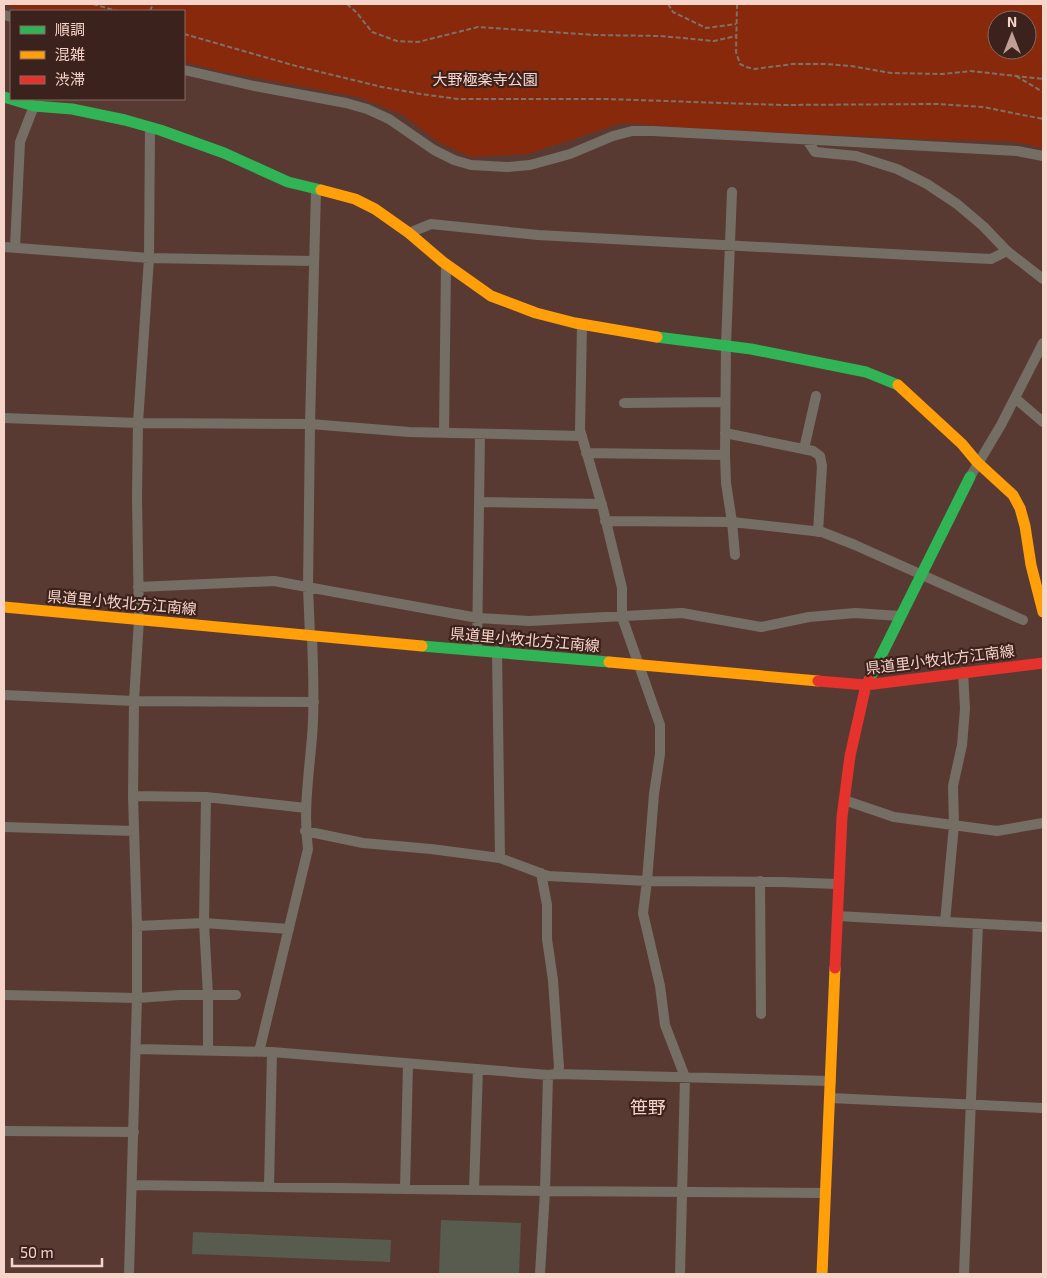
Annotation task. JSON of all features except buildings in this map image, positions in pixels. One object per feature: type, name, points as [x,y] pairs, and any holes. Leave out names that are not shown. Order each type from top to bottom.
[{"type":"street","points":[[185,70],[254,86],[346,102],[367,109],[389,118],[434,150],[471,166],[507,167],[530,165],[570,154],[613,136],[632,131],[1017,151],[1043,156]]},
{"type":"street","points":[[14,100],[34,106],[72,109],[126,120],[224,153],[288,182],[355,199],[375,209],[491,296],[536,313],[636,334],[726,345],[866,372],[900,386],[952,434],[977,462],[1013,494],[1020,508],[1025,526],[1031,566],[1043,612]]},
{"type":"street","points":[[15,247],[20,142],[34,106]]},
{"type":"street","points":[[130,1274],[137,998],[134,701],[139,619],[138,423],[149,258],[150,127]]},
{"type":"street","points":[[807,140],[815,152],[856,156],[897,169],[927,184],[983,226],[1007,250],[1043,279]]},
{"type":"street","points":[[259,1052],[308,849],[305,831],[314,702],[308,587],[316,190]]},
{"type":"street","points":[[732,192],[726,345],[725,455],[726,483],[735,555]]},
{"type":"street","points":[[408,233],[431,224],[538,234],[730,246],[991,258],[1007,250]]},
{"type":"street","points":[[4,247],[149,258],[314,261]]},
{"type":"street","points":[[444,433],[446,264]]},
{"type":"street","points":[[582,324],[580,430],[602,504],[622,588],[622,617],[660,725],[660,754],[654,794],[643,913],[660,986],[664,1025],[685,1077],[684,1192],[680,1274]]},
{"type":"street","points":[[822,1274],[842,817],[850,756],[866,685],[977,462],[1001,425],[1043,343]]},
{"type":"street","points":[[804,449],[816,396]]},
{"type":"street","points":[[1015,398],[1043,422]]},
{"type":"street","points":[[624,403],[725,402]]},
{"type":"street","points":[[4,418],[138,423],[310,424],[409,432],[582,436]]},
{"type":"street","points":[[477,650],[480,434]]},
{"type":"street","points":[[725,434],[813,451],[820,456],[822,466],[818,532]]},
{"type":"street","points":[[586,453],[725,455]]},
{"type":"street","points":[[479,502],[602,504]]},
{"type":"street","points":[[606,521],[732,522],[818,532],[855,545],[1023,620]]},
{"type":"street","points":[[138,587],[274,581],[478,618],[529,621],[682,613],[761,627],[809,617],[855,613],[900,616]]},
{"type":"street","name":"県道里小牧北方江南線","points":[[4,607],[311,636],[496,651],[638,666],[866,685],[1043,663]]},
{"type":"street","points":[[496,651],[500,858]]},
{"type":"street","points":[[946,922],[954,826],[953,786],[962,745],[965,709],[963,672]]},
{"type":"street","points":[[4,695],[134,701],[314,702]]},
{"type":"street","points":[[134,796],[206,796],[306,808]]},
{"type":"street","points":[[206,796],[204,923],[208,995],[208,1051]]},
{"type":"street","points":[[844,800],[894,818],[997,831],[1043,823]]},
{"type":"street","points":[[4,827],[134,831]]},
{"type":"street","points":[[305,831],[363,843],[500,858],[548,876],[647,881],[760,881],[838,884]]},
{"type":"street","points":[[540,1274],[552,1074],[559,1067],[553,980],[547,939],[547,905],[541,873]]},
{"type":"street","points":[[760,881],[761,1014]]},
{"type":"street","points":[[837,916],[1043,927]]},
{"type":"street","points":[[137,926],[204,923],[289,929]]},
{"type":"street","points":[[964,1274],[978,924]]},
{"type":"street","points":[[4,995],[137,998],[236,995]]},
{"type":"street","points":[[136,1049],[272,1052],[552,1074],[831,1081]]},
{"type":"street","points":[[269,1187],[272,1052]]},
{"type":"street","points":[[405,1189],[408,1064]]},
{"type":"street","points":[[474,1190],[478,1069]]},
{"type":"street","points":[[830,1098],[1043,1108]]},
{"type":"street","points":[[4,1131],[134,1132]]},
{"type":"street","points":[[132,1185],[825,1193]]},
{"type":"path","points":[[93,4],[114,10]]},
{"type":"path","points":[[347,4],[372,32],[397,41],[418,42],[478,27],[595,35],[662,36],[714,41],[736,36]]},
{"type":"path","points":[[668,4],[673,12],[706,28],[736,24]]},
{"type":"path","points":[[737,4],[736,52],[740,64],[746,67],[755,69],[793,64],[825,64],[851,66],[891,73],[942,74],[971,71],[1043,79]]},
{"type":"path","points":[[185,34],[296,66],[373,84],[421,94],[458,98],[607,99],[782,105],[937,104],[983,107],[1043,119]]},
{"type":"path","points":[[1014,75],[1043,92]]},
{"type":"green space","name":"大野極楽寺公園","points":[[4,4],[1043,4],[1043,149],[1027,144],[1005,141],[941,140],[705,129],[622,123],[528,154],[470,157],[438,142],[403,115],[358,97],[219,71],[185,62],[185,10],[19,10]]},
{"type":"traffic: fast","points":[[4,97],[10,99]]},
{"type":"traffic: fast","points":[[14,100],[34,106],[72,109],[125,120],[160,130],[224,153],[288,182],[321,190]]},
{"type":"traffic: fast","points":[[657,337],[751,349],[866,372],[898,385]]},
{"type":"traffic: fast","points":[[869,680],[970,477]]},
{"type":"traffic: fast","points":[[422,646],[609,662]]},
{"type":"traffic: slow","points":[[321,190],[355,199],[375,209],[409,233],[443,262],[491,296],[536,313],[575,323],[657,337]]},
{"type":"traffic: slow","points":[[898,385],[962,444],[977,462],[1013,495],[1020,508],[1025,526],[1031,565],[1043,612]]},
{"type":"traffic: slow","points":[[4,607],[422,646]]},
{"type":"traffic: slow","points":[[609,662],[818,681]]},
{"type":"traffic: slow","points":[[822,1274],[835,968]]},
{"type":"traffic: jam","points":[[818,681],[866,685],[1043,663]]},
{"type":"traffic: jam","points":[[835,968],[842,817],[850,756],[866,685],[869,680]]},
{"type":"district","name":"笹野","points":[[648,1108]]}]
